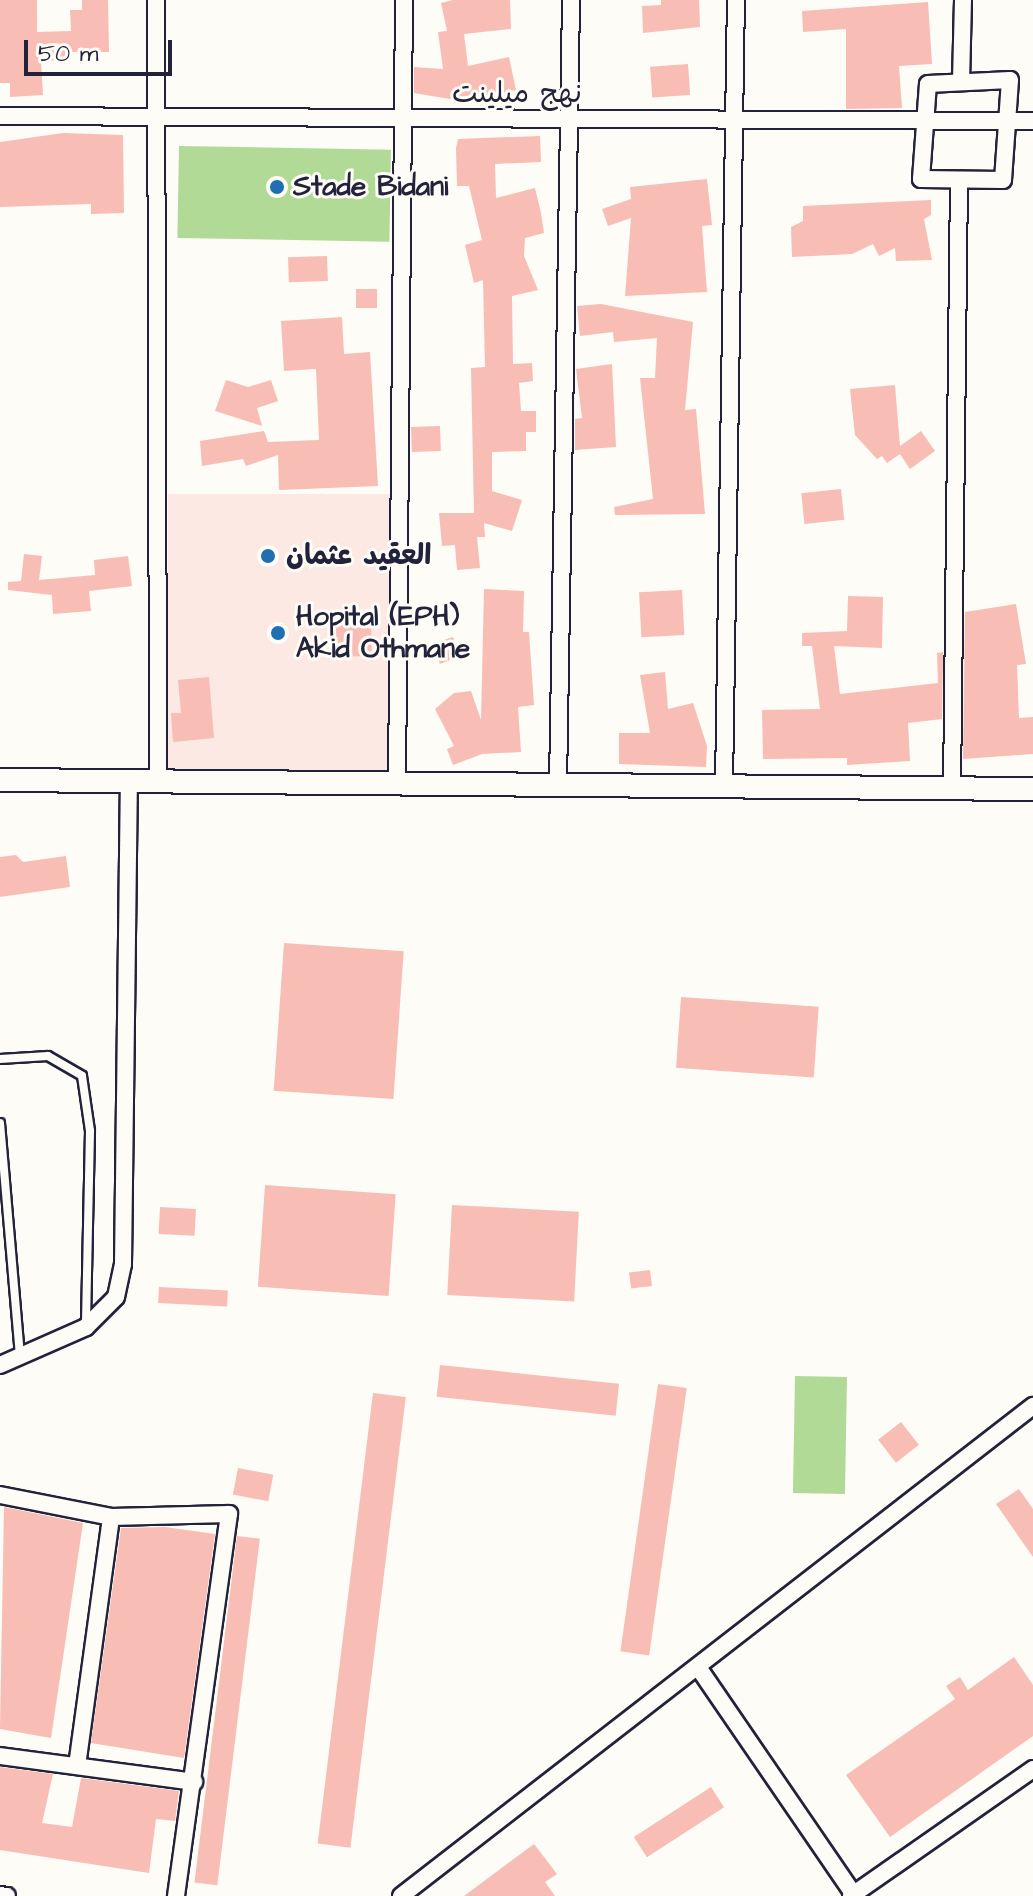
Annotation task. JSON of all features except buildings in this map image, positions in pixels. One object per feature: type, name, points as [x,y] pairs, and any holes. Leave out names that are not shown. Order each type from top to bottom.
[{"type":"main road","points":[[0,780],[1033,789]]},
{"type":"street","points":[[156,0],[158,782]]},
{"type":"street","points":[[397,783],[404,0]]},
{"type":"street","points":[[558,785],[565,120],[571,0]]},
{"type":"street","points":[[724,786],[736,0]]},
{"type":"street","points":[[961,82],[963,0]]},
{"type":"street","points":[[1010,80],[1003,180],[921,179],[928,84],[961,82],[1010,80]]},
{"type":"street","name":"نهج ميلينت","points":[[0,116],[1033,121]]},
{"type":"street","points":[[952,788],[959,180]]},
{"type":"street","points":[[0,1365],[86,1327],[116,1297],[123,1264],[129,782]]},
{"type":"street","points":[[401,1896],[700,1670],[1033,1406]]},
{"type":"street","points":[[1,1499],[111,1517],[229,1514],[176,1896]]},
{"type":"street","points":[[77,1766],[111,1517]]},
{"type":"street","points":[[700,1670],[853,1895],[1033,1769]]},
{"type":"street","points":[[0,1756],[194,1782]]},
{"type":"street","points":[[0,1895],[7,1896]]},
{"type":"lane","points":[[0,1059],[48,1056],[82,1076],[90,1131],[86,1327]]},
{"type":"lane","points":[[0,1123],[20,1356]]},
{"type":"shaded area","name":"Hopital (EPH) Akid Othmane","points":[[168,494],[391,494],[391,770],[168,770]]},
{"type":"green space","points":[[179,146],[391,150],[389,242],[177,238]]},
{"type":"green space","points":[[795,1376],[847,1377],[845,1494],[793,1493]]},
{"type":"place","name":"Stade Bidani","points":[[277,187]]},
{"type":"place","name":"العقيد عثمان","points":[[268,556]]},
{"type":"place","name":"Hopital (EPH) Akid Othmane","points":[[278,633]]}]
